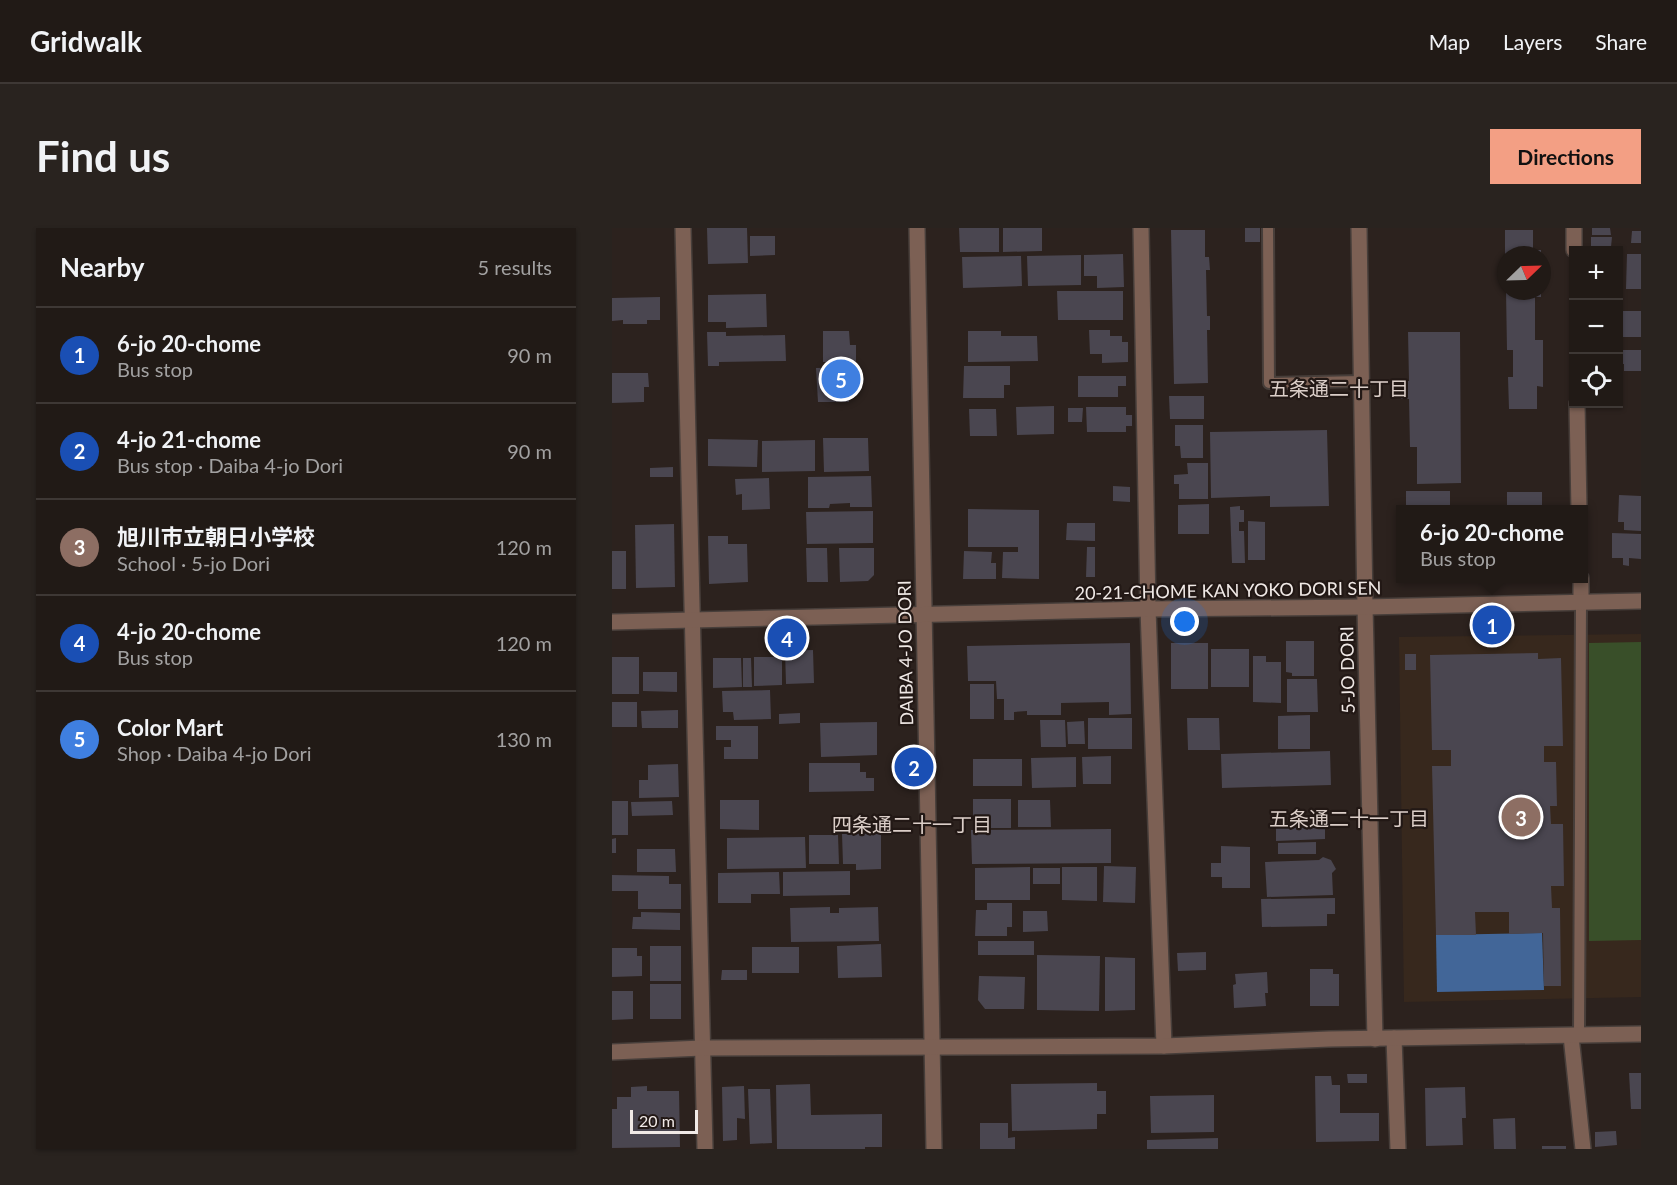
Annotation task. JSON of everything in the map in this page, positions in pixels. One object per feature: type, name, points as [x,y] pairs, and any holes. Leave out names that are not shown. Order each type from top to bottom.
[{"type":"street","points":[[683,228],[705,1149]]},
{"type":"street","name":"DAIBA 4-JO DORI","points":[[917,228],[934,1149]]},
{"type":"street","points":[[1141,228],[1148,609],[1164,1046]]},
{"type":"street","name":"5-JO DORI","points":[[1359,228],[1375,1039]]},
{"type":"street","points":[[1574,228],[1574,246]]},
{"type":"street","points":[[1577,408],[1579,505]]},
{"type":"street","points":[[1581,583],[1581,603]]},
{"type":"street","name":"20-21-CHOME KAN YOKO DORI SEN","points":[[612,622],[1148,609],[1365,608],[1641,601]]},
{"type":"street","points":[[612,1052],[702,1048],[1164,1046],[1394,1038],[1641,1034]]},
{"type":"street","points":[[1575,1036],[1583,1149]]},
{"type":"street","points":[[1394,1038],[1398,1149]]},
{"type":"lane","points":[[1268,228],[1269,383],[1361,381]]},
{"type":"lane","points":[[1575,1036],[1581,603]]},
{"type":"shaded area","points":[[1641,634],[1641,997],[1404,1002],[1399,637]]},
{"type":"green space","points":[[1641,642],[1641,940],[1589,941],[1589,643]]},
{"type":"water","points":[[1542,933],[1544,990],[1437,992],[1436,935]]},
{"type":"building","points":[[707,228],[747,228],[748,263],[708,264]]},
{"type":"building","points":[[959,228],[999,228],[999,252],[960,252]]},
{"type":"building","points":[[1003,228],[1042,228],[1042,251],[1003,252]]},
{"type":"building","points":[[1245,228],[1260,228],[1260,242],[1245,242]]},
{"type":"building","points":[[1592,228],[1610,228],[1611,235],[1592,235]]},
{"type":"building","points":[[1171,230],[1205,230],[1205,257],[1209,257],[1210,270],[1206,270],[1207,316],[1210,316],[1210,330],[1207,330],[1208,383],[1174,384]]},
{"type":"building","points":[[1505,230],[1533,230],[1533,246],[1505,246]]},
{"type":"building","points":[[1632,231],[1641,231],[1641,243],[1631,243]]},
{"type":"building","points":[[750,236],[775,236],[775,255],[750,256]]},
{"type":"building","points":[[1591,237],[1612,237],[1611,246],[1591,246]]},
{"type":"building","points":[[1123,254],[1124,287],[1097,288],[1097,276],[1084,276],[1084,255]]},
{"type":"building","points":[[1627,254],[1641,254],[1641,289],[1626,289]]},
{"type":"building","points":[[1081,255],[1081,285],[1028,286],[1027,256]]},
{"type":"building","points":[[1021,256],[1022,286],[963,288],[962,257]]},
{"type":"building","points":[[1057,291],[1123,291],[1123,320],[1058,320]]},
{"type":"building","points":[[766,294],[767,327],[726,328],[726,322],[708,322],[708,295]]},
{"type":"building","points":[[660,297],[660,320],[647,320],[647,324],[623,324],[623,320],[612,321],[612,298]]},
{"type":"building","points":[[1506,300],[1535,300],[1535,340],[1543,340],[1543,387],[1537,386],[1537,409],[1509,409],[1508,377],[1513,377],[1513,350],[1507,350]]},
{"type":"building","points":[[1623,311],[1641,311],[1641,337],[1623,337]]},
{"type":"building","points":[[1089,330],[1110,330],[1110,336],[1122,336],[1122,342],[1128,342],[1128,362],[1102,363],[1102,354],[1090,354]]},
{"type":"building","points":[[823,331],[849,331],[850,345],[856,345],[856,362],[823,362]]},
{"type":"building","points":[[968,331],[1001,331],[1001,336],[1037,336],[1038,361],[968,362]]},
{"type":"building","points":[[707,332],[726,332],[726,336],[785,335],[786,361],[719,362],[719,366],[708,366]]},
{"type":"building","points":[[1408,332],[1460,332],[1461,483],[1417,484],[1417,447],[1410,447],[1409,399],[1401,399],[1401,381],[1409,381]]},
{"type":"building","points":[[1623,350],[1641,350],[1641,371],[1624,371]]},
{"type":"building","points":[[964,366],[1010,366],[1010,385],[1004,385],[1004,398],[963,398]]},
{"type":"building","points":[[848,367],[849,402],[818,402],[816,368]]},
{"type":"building","points":[[612,373],[648,373],[649,387],[644,387],[644,402],[612,403]]},
{"type":"building","points":[[1078,376],[1126,376],[1126,386],[1118,386],[1118,397],[1078,397]]},
{"type":"building","points":[[1169,396],[1204,396],[1204,419],[1170,419]]},
{"type":"building","points":[[1054,406],[1054,434],[1017,435],[1016,407]]},
{"type":"building","points":[[1086,407],[1126,407],[1126,415],[1132,415],[1132,426],[1126,426],[1126,432],[1087,432]]},
{"type":"building","points":[[1068,408],[1083,408],[1082,422],[1068,422]]},
{"type":"building","points":[[969,409],[996,409],[997,436],[970,436]]},
{"type":"building","points":[[1175,425],[1203,425],[1203,458],[1181,458],[1180,446],[1175,446]]},
{"type":"building","points":[[1327,430],[1329,506],[1270,507],[1270,496],[1211,498],[1210,432]]},
{"type":"building","points":[[823,438],[868,438],[869,471],[824,472]]},
{"type":"building","points":[[708,439],[758,440],[757,467],[708,466]]},
{"type":"building","points":[[815,440],[815,471],[762,472],[762,441]]},
{"type":"building","points":[[1187,463],[1208,463],[1208,499],[1179,499],[1179,484],[1174,484],[1174,475],[1188,474]]},
{"type":"building","points":[[673,467],[673,477],[650,477],[650,468]]},
{"type":"building","points":[[871,476],[872,507],[850,507],[850,503],[830,504],[829,508],[808,508],[808,477]]},
{"type":"building","points":[[769,478],[770,509],[742,510],[742,494],[736,495],[735,479]]},
{"type":"building","points":[[1113,486],[1130,487],[1130,502],[1113,501]]},
{"type":"building","points":[[1406,491],[1450,491],[1450,505],[1406,505]]},
{"type":"building","points":[[1507,492],[1542,492],[1542,505],[1507,505]]},
{"type":"building","points":[[1619,495],[1641,496],[1641,531],[1624,530],[1624,522],[1618,522]]},
{"type":"building","points":[[1209,504],[1209,534],[1178,534],[1178,505]]},
{"type":"building","points":[[1240,506],[1240,510],[1244,510],[1244,522],[1239,522],[1239,531],[1244,531],[1245,563],[1232,563],[1230,507]]},
{"type":"building","points":[[968,509],[1039,510],[1039,579],[1002,578],[1003,552],[1018,552],[1018,547],[968,547]]},
{"type":"building","points":[[873,511],[873,543],[807,544],[806,512]]},
{"type":"building","points":[[1248,521],[1265,522],[1265,560],[1248,560]]},
{"type":"building","points":[[1067,523],[1095,523],[1095,541],[1066,540]]},
{"type":"building","points":[[674,524],[675,587],[636,588],[635,525]]},
{"type":"building","points":[[1612,533],[1641,534],[1641,559],[1629,558],[1629,566],[1623,565],[1623,558],[1612,558]]},
{"type":"building","points":[[708,536],[728,536],[728,544],[747,544],[748,582],[709,584]]},
{"type":"building","points":[[1087,547],[1095,547],[1095,577],[1086,577]]},
{"type":"building","points":[[806,548],[827,548],[828,582],[807,582]]},
{"type":"building","points":[[839,548],[874,548],[874,575],[868,581],[840,582]]},
{"type":"building","points":[[612,551],[626,551],[626,589],[612,589]]},
{"type":"building","points":[[964,551],[992,552],[991,563],[996,563],[996,579],[963,579]]},
{"type":"building","points":[[1286,641],[1314,641],[1314,676],[1292,676],[1292,673],[1286,672]]},
{"type":"building","points":[[1130,643],[1131,714],[1109,715],[1109,702],[1061,703],[1061,715],[1027,715],[1027,711],[1014,712],[1014,720],[1004,720],[1004,699],[997,699],[996,681],[968,681],[967,646]]},
{"type":"building","points":[[1171,643],[1208,643],[1208,689],[1171,689]]},
{"type":"building","points":[[1211,649],[1249,649],[1249,687],[1211,687]]},
{"type":"building","points":[[813,650],[814,683],[786,684],[785,651]]},
{"type":"building","points":[[1538,653],[1538,659],[1561,658],[1563,746],[1544,746],[1544,762],[1556,762],[1557,806],[1550,806],[1551,824],[1563,824],[1564,886],[1551,886],[1552,908],[1560,908],[1561,986],[1544,986],[1543,933],[1509,934],[1509,912],[1475,912],[1476,935],[1436,935],[1432,766],[1451,766],[1451,750],[1432,750],[1430,655]]},
{"type":"building","points":[[1405,654],[1416,654],[1416,670],[1405,670]]},
{"type":"building","points":[[1253,656],[1266,656],[1266,662],[1281,662],[1281,703],[1253,702]]},
{"type":"building","points":[[612,657],[639,657],[639,694],[612,694]]},
{"type":"building","points":[[754,657],[782,657],[782,685],[754,686]]},
{"type":"building","points":[[713,658],[741,658],[742,687],[713,688]]},
{"type":"building","points":[[743,658],[751,658],[752,687],[743,687]]},
{"type":"building","points":[[643,672],[677,672],[677,692],[643,691]]},
{"type":"building","points":[[1287,679],[1317,679],[1318,712],[1287,712]]},
{"type":"building","points":[[970,684],[994,684],[994,719],[970,719]]},
{"type":"building","points":[[770,690],[771,719],[734,720],[733,712],[723,712],[722,691]]},
{"type":"building","points":[[612,702],[637,702],[637,727],[612,727]]},
{"type":"building","points":[[678,710],[678,728],[642,728],[641,711]]},
{"type":"building","points":[[800,713],[800,723],[779,724],[779,714]]},
{"type":"building","points":[[1310,715],[1310,749],[1278,749],[1278,716]]},
{"type":"building","points":[[1088,718],[1132,718],[1132,749],[1088,749]]},
{"type":"building","points":[[1187,718],[1219,718],[1220,750],[1188,750]]},
{"type":"building","points":[[1040,720],[1065,720],[1066,747],[1041,747]]},
{"type":"building","points":[[1084,721],[1085,744],[1068,744],[1067,722]]},
{"type":"building","points":[[877,722],[877,755],[821,757],[820,723]]},
{"type":"building","points":[[716,726],[758,726],[758,759],[724,759],[724,747],[731,747],[731,740],[716,740]]},
{"type":"building","points":[[1330,751],[1331,785],[1222,788],[1221,754]]},
{"type":"building","points":[[1111,756],[1111,784],[1083,784],[1082,757]]},
{"type":"building","points":[[1076,757],[1076,787],[1032,788],[1031,758]]},
{"type":"building","points":[[973,759],[1022,759],[1022,786],[973,786]]},
{"type":"building","points":[[809,763],[860,763],[860,772],[866,772],[866,778],[874,778],[874,791],[809,792]]},
{"type":"building","points":[[678,764],[679,797],[639,798],[639,780],[648,780],[648,765]]},
{"type":"building","points":[[973,799],[1011,799],[1011,828],[973,828]]},
{"type":"building","points":[[720,800],[759,800],[759,830],[720,829]]},
{"type":"building","points":[[1018,800],[1050,800],[1051,827],[1018,827]]},
{"type":"building","points":[[612,801],[628,801],[628,835],[612,835]]},
{"type":"building","points":[[672,801],[673,815],[632,816],[631,802]]},
{"type":"building","points":[[1325,827],[1325,839],[1276,841],[1276,828]]},
{"type":"building","points":[[1111,829],[1111,863],[972,864],[971,830]]},
{"type":"building","points":[[881,833],[881,869],[856,870],[856,864],[843,864],[842,834]]},
{"type":"building","points":[[809,835],[838,835],[839,864],[809,864]]},
{"type":"building","points":[[805,837],[806,868],[727,869],[727,838]]},
{"type":"building","points":[[616,838],[616,853],[612,853],[612,839]]},
{"type":"building","points":[[1316,842],[1316,854],[1278,854],[1278,843]]},
{"type":"building","points":[[1221,846],[1250,847],[1250,888],[1222,888],[1222,877],[1211,877],[1211,863],[1221,863]]},
{"type":"building","points":[[637,849],[675,849],[676,872],[637,872]]},
{"type":"building","points":[[1323,857],[1331,860],[1336,869],[1332,873],[1333,895],[1267,897],[1265,862],[1319,860]]},
{"type":"building","points":[[1104,866],[1136,867],[1135,903],[1103,902]]},
{"type":"building","points":[[1030,867],[1030,900],[975,900],[975,868]]},
{"type":"building","points":[[1062,867],[1097,867],[1097,901],[1062,900]]},
{"type":"building","points":[[1033,868],[1060,868],[1060,884],[1033,884]]},
{"type":"building","points":[[850,871],[850,895],[783,896],[783,872]]},
{"type":"building","points":[[779,872],[780,894],[751,894],[751,903],[718,903],[718,873]]},
{"type":"building","points":[[612,875],[669,876],[669,884],[681,884],[681,909],[638,909],[638,891],[612,891]]},
{"type":"building","points":[[1335,898],[1335,914],[1327,914],[1327,926],[1262,927],[1261,899]]},
{"type":"building","points":[[987,903],[1012,903],[1012,927],[1007,927],[1007,936],[975,936],[976,910],[987,910]]},
{"type":"building","points":[[830,907],[830,913],[839,913],[839,908],[878,907],[879,941],[791,942],[790,908]]},
{"type":"building","points":[[1023,911],[1047,911],[1048,931],[1023,932]]},
{"type":"building","points":[[641,912],[680,913],[680,930],[632,929],[633,917],[641,917]]},
{"type":"building","points":[[978,941],[1034,941],[1034,955],[978,955]]},
{"type":"building","points":[[881,944],[882,977],[838,978],[837,946]]},
{"type":"building","points":[[650,946],[681,946],[681,981],[650,981]]},
{"type":"building","points":[[752,947],[799,947],[799,973],[752,973]]},
{"type":"building","points":[[612,948],[637,948],[637,956],[642,956],[642,976],[612,977]]},
{"type":"building","points":[[1206,952],[1206,970],[1178,971],[1177,953]]},
{"type":"building","points":[[1037,955],[1100,956],[1099,1011],[1037,1010]]},
{"type":"building","points":[[1105,957],[1135,958],[1135,1010],[1105,1011]]},
{"type":"building","points":[[1310,969],[1333,969],[1333,974],[1339,974],[1339,1006],[1310,1006]]},
{"type":"building","points":[[722,970],[747,970],[747,980],[721,980]]},
{"type":"building","points":[[1267,972],[1266,1006],[1234,1008],[1235,974]]},
{"type":"building","points":[[979,976],[1025,977],[1024,1009],[985,1009],[978,1000]]},
{"type":"building","points":[[650,984],[681,984],[681,1019],[650,1019]]},
{"type":"building","points":[[612,991],[633,991],[633,1019],[612,1020]]},
{"type":"building","points":[[1629,1073],[1641,1073],[1641,1109],[1631,1109]]},
{"type":"building","points":[[1347,1074],[1367,1074],[1367,1083],[1348,1083]]},
{"type":"building","points":[[1315,1076],[1331,1076],[1332,1085],[1340,1085],[1340,1113],[1379,1113],[1379,1141],[1316,1142]]},
{"type":"building","points":[[1097,1083],[1097,1091],[1106,1091],[1106,1114],[1097,1114],[1097,1129],[1012,1131],[1011,1084]]},
{"type":"building","points":[[810,1084],[811,1115],[882,1114],[882,1147],[777,1149],[776,1085]]},
{"type":"building","points":[[647,1086],[647,1091],[679,1091],[680,1147],[612,1148],[612,1109],[617,1109],[617,1097],[631,1097],[631,1087]]},
{"type":"building","points":[[744,1086],[745,1119],[737,1118],[737,1140],[723,1141],[722,1087]]},
{"type":"building","points":[[1465,1087],[1466,1118],[1462,1118],[1463,1145],[1426,1146],[1425,1088]]},
{"type":"building","points":[[748,1089],[770,1089],[772,1143],[750,1144]]},
{"type":"building","points":[[1214,1095],[1214,1132],[1151,1133],[1150,1096]]},
{"type":"building","points":[[1515,1118],[1516,1149],[1494,1149],[1493,1119]]},
{"type":"building","points":[[980,1123],[1008,1123],[1008,1138],[1015,1137],[1015,1149],[980,1149]]},
{"type":"building","points":[[1616,1131],[1617,1145],[1595,1147],[1595,1132]]},
{"type":"building","points":[[1218,1138],[1218,1149],[1147,1149],[1147,1140]]},
{"type":"building","points":[[1542,1146],[1566,1146],[1566,1149],[1542,1149]]},
{"type":"place","name":"Color Mart","points":[[841,379]]},
{"type":"place","name":"6-jo 20-chome","points":[[1492,625]]},
{"type":"place","name":"4-jo 20-chome","points":[[787,638]]},
{"type":"place","name":"4-jo 21-chome","points":[[914,767]]},
{"type":"place","name":"旭川市立朝日小学校","points":[[1521,817]]},
{"type":"district","name":"五条通二十丁目","points":[[1339,388]]},
{"type":"district","name":"五条通二十一丁目","points":[[1349,818]]},
{"type":"district","name":"四条通二十一丁目","points":[[912,824]]}]
